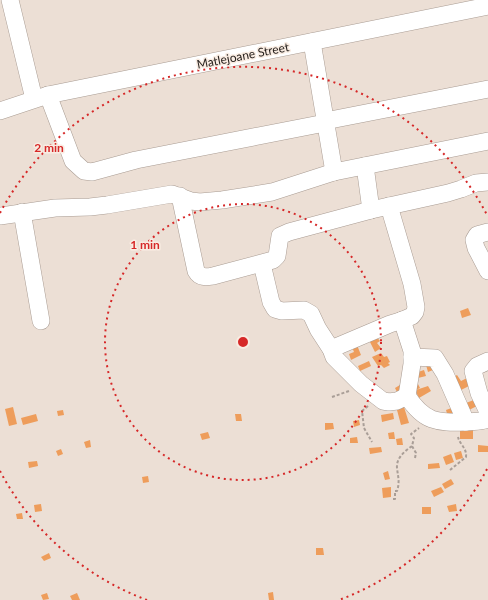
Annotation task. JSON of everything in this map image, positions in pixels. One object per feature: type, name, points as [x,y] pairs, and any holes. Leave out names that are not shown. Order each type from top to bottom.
[{"type":"street","points":[[10,0],[41,97],[73,161],[84,171],[92,172],[136,160],[488,89]]},
{"type":"street","name":"Matlejoane Street","points":[[0,111],[41,97],[488,6]]},
{"type":"street","points":[[312,42],[334,172]]},
{"type":"street","points":[[0,216],[55,208],[90,207],[166,194],[172,194],[191,201],[200,202],[222,200],[272,192],[334,172],[488,141]]},
{"type":"street","points":[[365,166],[371,210]]},
{"type":"street","points":[[180,196],[198,274],[208,277],[262,264],[276,258],[279,240],[284,233],[371,210],[448,193],[476,183],[488,182]]},
{"type":"street","points":[[331,349],[412,316],[415,312],[416,307],[412,284],[389,206]]},
{"type":"street","points":[[22,212],[41,321]]},
{"type":"street","points":[[488,232],[477,235],[474,240],[476,248],[488,271]]},
{"type":"street","points":[[262,264],[272,306],[278,310],[307,311],[311,314],[334,357],[378,398],[389,402],[397,401],[407,396]]},
{"type":"street","points":[[402,320],[411,344],[412,357],[407,396],[415,407],[430,418],[440,422],[481,421],[488,419]]},
{"type":"street","points":[[412,357],[434,357],[445,374],[460,422]]},
{"type":"street","points":[[445,374],[460,370],[473,370],[477,366],[488,361]]},
{"type":"street","points":[[473,370],[477,388],[488,412]]},
{"type":"path","points":[[372,442],[364,428],[362,411],[378,398]]},
{"type":"path","points":[[415,458],[416,453],[412,446],[414,438],[411,434],[428,423],[430,418]]},
{"type":"path","points":[[450,470],[466,457],[465,448],[460,443],[460,422]]},
{"type":"path","points":[[393,499],[395,498],[395,491],[400,484],[397,468],[399,458],[404,451],[412,446]]},
{"type":"building","points":[[468,308],[471,315],[462,318],[460,311]]},
{"type":"building","points":[[375,335],[380,341],[377,343],[381,348],[375,352],[368,338]]},
{"type":"building","points":[[357,345],[361,355],[351,360],[349,354],[354,352],[352,347]]},
{"type":"building","points":[[381,353],[384,357],[387,356],[390,362],[388,363],[390,365],[384,368],[381,365],[378,366],[372,357]]},
{"type":"building","points":[[369,361],[371,366],[360,371],[358,366]]},
{"type":"building","points":[[431,364],[433,370],[428,372],[426,365]]},
{"type":"building","points":[[424,370],[426,376],[414,379],[418,372]]},
{"type":"building","points":[[457,375],[461,381],[467,378],[471,385],[459,391],[452,378]]},
{"type":"building","points":[[418,384],[420,388],[416,390],[428,386],[431,391],[419,398],[413,386]]},
{"type":"building","points":[[400,385],[403,391],[398,394],[395,388]]},
{"type":"building","points":[[479,398],[481,404],[469,410],[466,403]]},
{"type":"building","points":[[457,406],[459,414],[448,417],[446,410]]},
{"type":"building","points":[[13,407],[17,424],[9,426],[5,409]]},
{"type":"building","points":[[404,407],[409,423],[401,425],[397,410]]},
{"type":"building","points":[[63,410],[64,415],[58,416],[57,411]]},
{"type":"building","points":[[393,413],[394,419],[382,422],[381,415]]},
{"type":"building","points":[[36,414],[38,421],[23,425],[21,418]]},
{"type":"building","points":[[235,414],[241,414],[242,421],[236,421]]},
{"type":"building","points":[[359,420],[360,425],[354,427],[353,421]]},
{"type":"building","points":[[325,423],[333,423],[334,429],[325,430]]},
{"type":"building","points":[[460,430],[473,430],[473,439],[460,439]]},
{"type":"building","points":[[208,432],[210,438],[202,440],[200,434]]},
{"type":"building","points":[[394,432],[395,439],[389,439],[388,433]]},
{"type":"building","points":[[357,437],[358,443],[350,443],[350,438]]},
{"type":"building","points":[[402,438],[403,445],[397,445],[396,439]]},
{"type":"building","points":[[90,440],[91,447],[86,448],[84,442]]},
{"type":"building","points":[[478,445],[488,446],[488,452],[478,452]]},
{"type":"building","points":[[381,447],[382,452],[370,454],[369,448]]},
{"type":"building","points":[[61,449],[63,454],[58,456],[56,451]]},
{"type":"building","points":[[461,451],[463,458],[456,460],[454,453]]},
{"type":"building","points":[[451,454],[454,462],[446,465],[443,457]]},
{"type":"building","points":[[37,461],[38,466],[29,468],[28,462]]},
{"type":"building","points":[[439,463],[440,468],[428,469],[428,464]]},
{"type":"building","points":[[388,471],[390,479],[385,480],[383,473]]},
{"type":"building","points":[[148,476],[149,482],[143,483],[142,477]]},
{"type":"building","points":[[451,479],[454,484],[445,489],[442,484]]},
{"type":"building","points":[[391,487],[391,497],[383,498],[382,488]]},
{"type":"building","points":[[441,487],[444,492],[434,497],[431,491]]},
{"type":"building","points":[[41,504],[42,511],[35,512],[34,505]]},
{"type":"building","points":[[456,504],[457,511],[449,512],[447,506]]},
{"type":"building","points":[[422,507],[431,507],[431,514],[422,514]]},
{"type":"building","points":[[22,513],[23,519],[17,519],[16,514]]},
{"type":"building","points":[[316,548],[323,548],[324,555],[316,555]]},
{"type":"building","points":[[49,553],[51,558],[44,561],[41,557]]},
{"type":"building","points":[[273,592],[274,600],[269,600],[268,593]]},
{"type":"building","points":[[47,593],[49,599],[43,600],[41,595]]},
{"type":"building","points":[[77,593],[80,600],[72,600],[70,596]]}]
